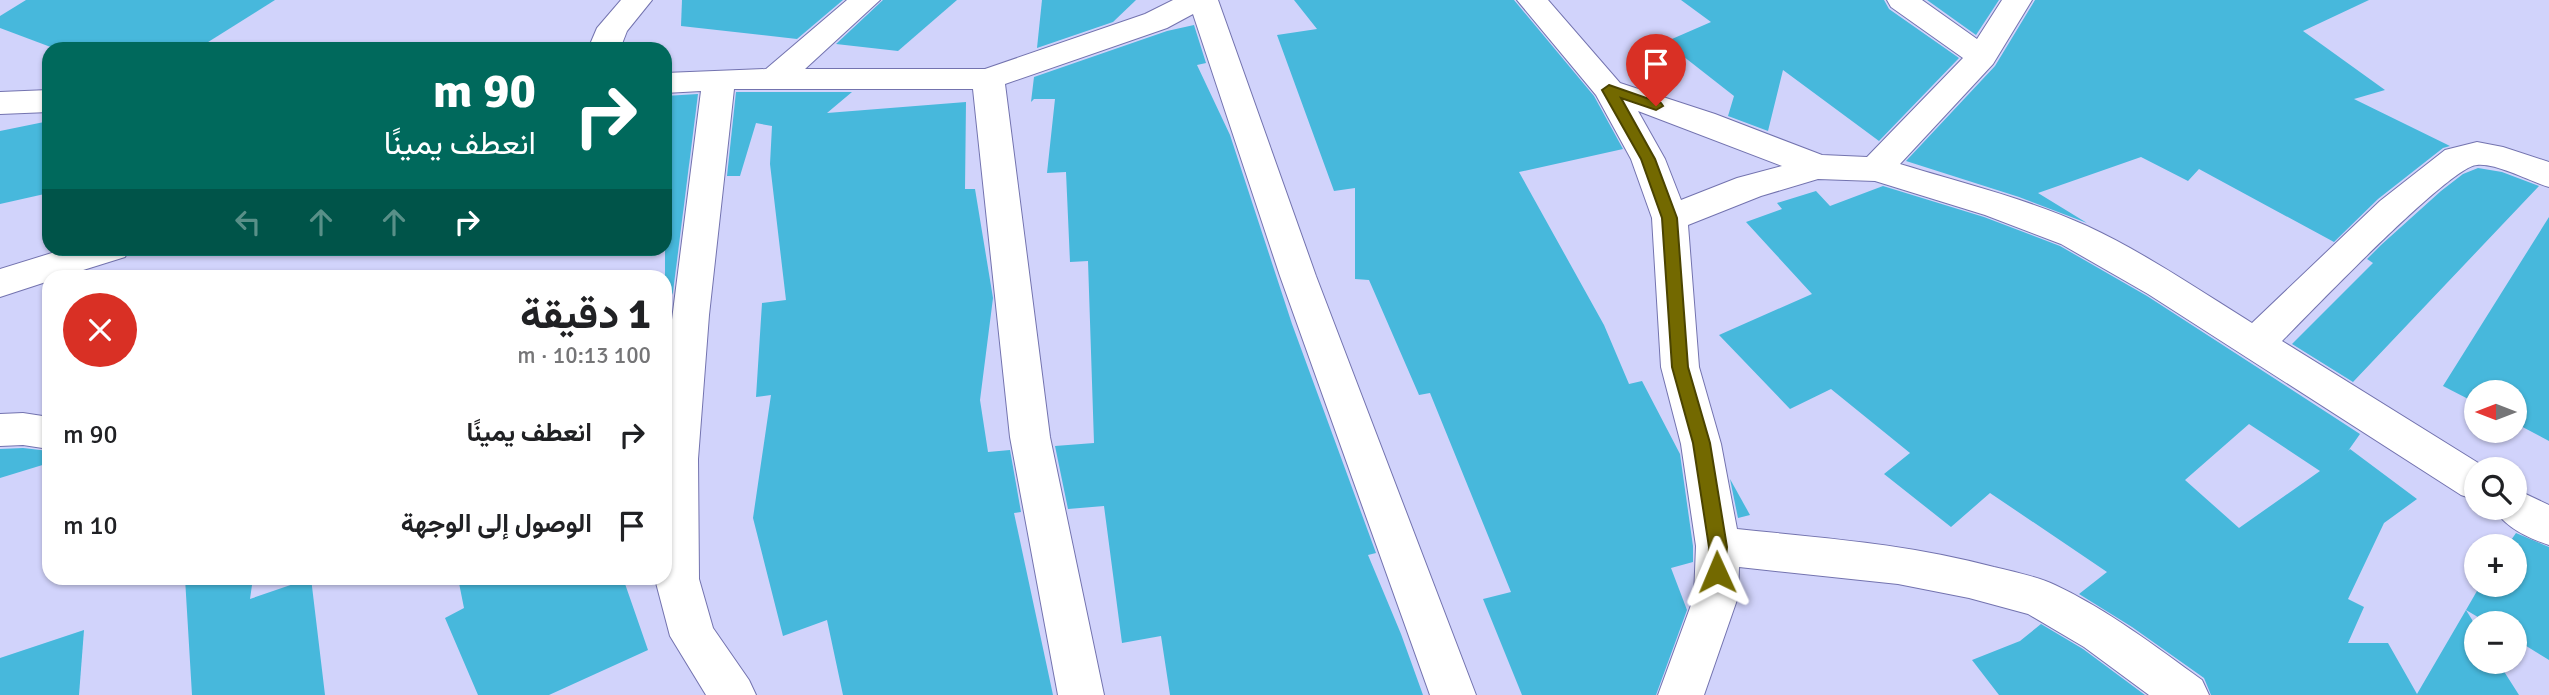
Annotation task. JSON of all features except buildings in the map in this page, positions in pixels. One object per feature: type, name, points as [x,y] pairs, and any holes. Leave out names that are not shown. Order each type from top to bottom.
[{"type":"street","points":[[607,42],[613,28],[637,0]]},
{"type":"street","points":[[774,79],[864,0]]},
{"type":"street","points":[[672,82],[719,79],[988,79],[1156,21],[1197,0]]},
{"type":"street","points":[[1203,0],[1298,276],[1453,695]]},
{"type":"street","points":[[1532,0],[1609,90],[1648,159],[1670,218],[1680,367],[1701,443],[1718,547],[1716,597],[1681,695]]},
{"type":"street","points":[[1902,0],[1982,57]]},
{"type":"street","points":[[1876,169],[1982,57],[2017,0]]},
{"type":"street","points":[[719,79],[692,301],[677,459],[677,579],[693,636],[733,695]]},
{"type":"street","points":[[988,79],[1030,437],[1081,695]]},
{"type":"street","points":[[1609,90],[1703,122],[1818,167]]},
{"type":"street","points":[[0,103],[42,101]]},
{"type":"street","points":[[2256,343],[2392,210],[2457,158],[2477,153],[2491,155],[2549,174]]},
{"type":"street","points":[[1670,218],[1749,187],[1818,167],[1876,169],[1997,206],[2074,235],[2161,284],[2464,475]]},
{"type":"street","points":[[0,283],[86,256]]},
{"type":"street","points":[[0,430],[42,432]]},
{"type":"street","points":[[2527,514],[2549,527]]},
{"type":"street","points":[[1718,547],[1898,565],[1969,579],[2039,598],[2100,633],[2186,695]]},
{"type":"route","points":[[1656,106],[1609,90],[1648,159],[1670,218],[1680,367],[1701,443],[1718,547],[1717,572]]}]
